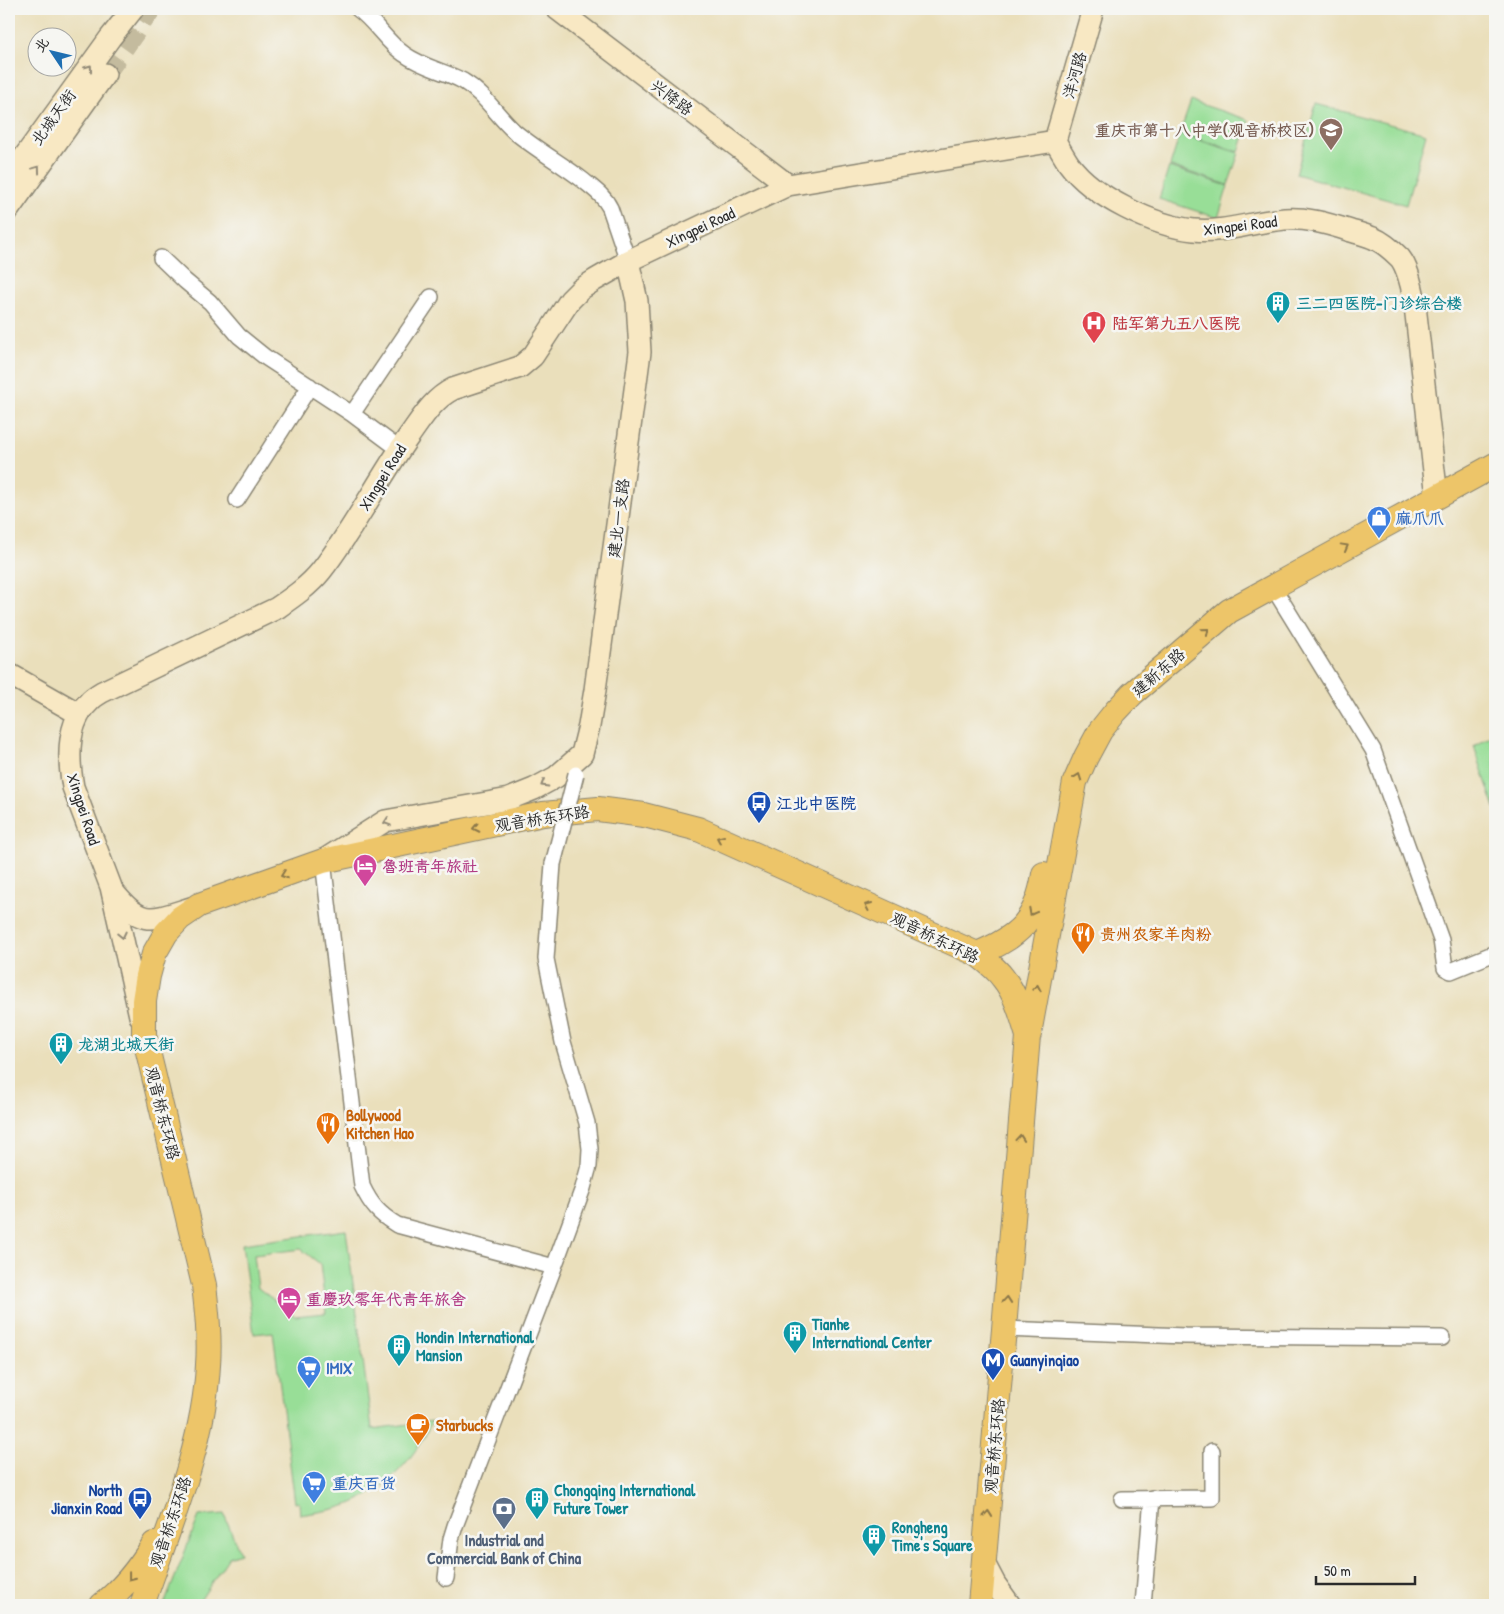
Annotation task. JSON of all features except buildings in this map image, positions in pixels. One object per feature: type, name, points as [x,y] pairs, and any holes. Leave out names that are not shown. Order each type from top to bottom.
[{"type":"main road","name":"建新东路","points":[[1028,1036],[1075,782],[1100,730],[1132,694],[1230,611],[1436,488],[1495,446]]},
{"type":"main road","name":"建新东路","points":[[977,954],[994,948],[1010,938],[1020,930],[1030,917],[1038,900],[1043,880],[1060,776],[1071,749],[1086,724],[1103,701],[1120,683],[1220,597],[1436,488],[1495,465]]},
{"type":"main road","name":"观音桥东环路","points":[[142,1605],[195,1448],[204,1407],[208,1365],[208,1324],[204,1285],[144,1035],[144,1001],[148,976],[154,954],[166,933],[180,918],[199,905],[323,861],[543,814],[598,809],[644,815],[698,829],[977,954],[1004,978],[1017,1002],[1028,1036],[980,1605]]},
{"type":"main road","points":[[102,1605],[116,1595],[130,1580],[176,1506]]},
{"type":"street","name":"北城天街","points":[[9,178],[133,9]]},
{"type":"street","points":[[358,9],[403,54],[463,81],[478,92],[513,130],[566,168],[606,200],[628,261]]},
{"type":"street","name":"兴降路","points":[[556,9],[788,185]]},
{"type":"street","name":"洋河路","points":[[1055,141],[1093,9]]},
{"type":"street","points":[[9,209],[105,74]]},
{"type":"street","name":"Xingpei Road","points":[[111,887],[73,787],[70,773],[73,726],[79,714],[89,702],[102,692],[277,608],[301,591],[320,572],[333,555],[399,449],[429,407],[437,399],[453,389],[520,367],[526,363],[533,356],[562,310],[576,295],[595,280],[628,261],[788,185],[1055,141],[1070,165],[1088,183],[1111,200],[1139,215],[1168,226],[1195,230],[1223,229],[1299,218],[1321,222],[1373,238],[1389,248],[1401,260],[1409,278],[1414,297],[1436,488]]},
{"type":"street","points":[[161,258],[210,302],[238,336],[265,357],[352,414],[399,449]]},
{"type":"street","name":"建北一支路","points":[[579,764],[589,726],[595,690],[640,352],[637,301],[628,261]]},
{"type":"street","points":[[352,414],[431,297]]},
{"type":"street","points":[[237,500],[310,386]]},
{"type":"street","points":[[1273,587],[1373,750],[1441,940],[1445,968],[1451,971],[1495,953]]},
{"type":"street","points":[[9,674],[79,714]]},
{"type":"street","points":[[554,1266],[397,1225],[377,1211],[369,1200],[362,1186],[323,861],[385,821],[509,799],[534,789],[579,764]]},
{"type":"street","points":[[446,1578],[451,1539],[455,1526],[554,1266],[583,1188],[589,1166],[590,1149],[587,1123],[563,1042],[546,959],[553,864],[579,764]]},
{"type":"street","points":[[111,887],[132,912],[143,917],[153,919],[199,905]]},
{"type":"street","points":[[111,887],[144,1035]]},
{"type":"street","points":[[1004,1329],[1185,1336],[1442,1338]]},
{"type":"street","points":[[1122,1498],[1212,1498],[1212,1451]]},
{"type":"street","points":[[1143,1605],[1152,1498]]},
{"type":"street","points":[[984,1563],[995,1584],[1010,1605]]},
{"type":"green space","points":[[1191,101],[1249,120],[1239,152],[1180,133]]},
{"type":"green space","points":[[1316,104],[1426,134],[1406,205],[1296,174]]},
{"type":"green space","points":[[1180,134],[1239,153],[1228,185],[1170,166]]},
{"type":"green space","points":[[1169,167],[1228,186],[1218,218],[1159,199]]},
{"type":"green space","points":[[1495,733],[1495,809],[1474,746]]},
{"type":"green space","points":[[346,1230],[372,1429],[432,1421],[416,1449],[395,1475],[368,1495],[354,1502],[338,1508],[300,1515],[299,1502],[295,1503],[273,1332],[254,1334],[242,1244]],"holes":[[[301,1249],[320,1264],[326,1313],[295,1316],[258,1288],[254,1255]]]},
{"type":"green space","points":[[224,1514],[240,1553],[229,1557],[197,1605],[164,1605],[199,1516]]},
{"type":"tunnel","points":[[105,74],[151,9]]},
{"type":"place","name":"重庆市第十八中学(观音桥校区)","points":[[1331,151]]},
{"type":"place","name":"三二四医院-门诊综合楼","points":[[1278,324]]},
{"type":"place","name":"陆军第九五八医院","points":[[1094,344]]},
{"type":"place","name":"麻爪爪","points":[[1379,539]]},
{"type":"place","name":"江北中医院","points":[[759,824]]},
{"type":"place","name":"魯班青年旅社","points":[[365,887]]},
{"type":"place","name":"贵州农家羊肉粉","points":[[1083,955]]},
{"type":"place","name":"龙湖北城天街","points":[[61,1065]]},
{"type":"place","name":"Bollywood Kitchen Hao","points":[[328,1145]]},
{"type":"place","name":"重慶玖零年代青年旅舍","points":[[289,1320]]},
{"type":"place","name":"Tianhe International Center","points":[[795,1354]]},
{"type":"place","name":"Hondin International Mansion","points":[[399,1367]]},
{"type":"place","name":"Guanyinqiao","points":[[993,1381]]},
{"type":"place","name":"IMIX","points":[[309,1389]]},
{"type":"place","name":"Starbucks","points":[[418,1446]]},
{"type":"place","name":"重庆百货","points":[[314,1504]]},
{"type":"place","name":"North Jianxin Road","points":[[140,1520]]},
{"type":"place","name":"Chongqing International Future Tower","points":[[537,1520]]},
{"type":"place","name":"Industrial and Commercial Bank of China","points":[[504,1530]]},
{"type":"place","name":"Rongheng Time's Square","points":[[874,1557]]}]
